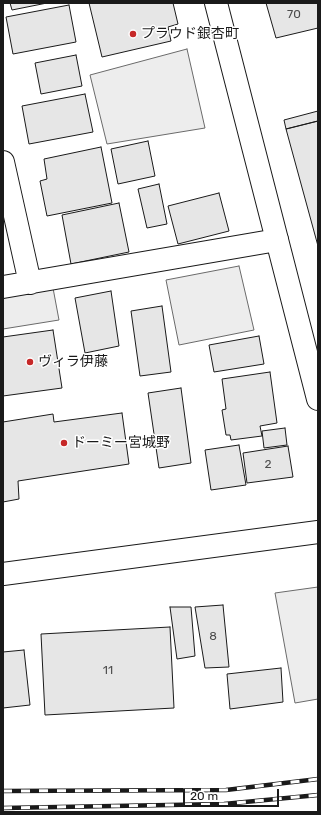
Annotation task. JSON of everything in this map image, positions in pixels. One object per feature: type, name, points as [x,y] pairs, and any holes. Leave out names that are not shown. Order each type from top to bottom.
[{"type":"street","points":[[216,3],[318,399]]},
{"type":"street","points":[[3,162],[30,283]]},
{"type":"street","points":[[3,287],[277,240]]},
{"type":"street","points":[[3,574],[318,532]]},
{"type":"shaded area","points":[[187,49],[205,128],[107,144],[90,75]]},
{"type":"shaded area","points":[[239,266],[254,330],[179,345],[166,280]]},
{"type":"shaded area","points":[[53,288],[59,320],[3,329],[3,297]]},
{"type":"shaded area","points":[[318,587],[318,699],[295,703],[275,593]]},
{"type":"building","points":[[10,3],[47,3],[12,10]]},
{"type":"building","name":"プラウド銀杏町","points":[[89,3],[173,3],[178,24],[168,27],[171,41],[102,57]]},
{"type":"building","points":[[266,3],[318,3],[318,28],[276,38]]},
{"type":"building","points":[[69,5],[76,42],[13,54],[6,17]]},
{"type":"building","points":[[76,55],[82,86],[41,94],[35,63]]},
{"type":"building","points":[[85,94],[93,132],[29,144],[22,106]]},
{"type":"building","points":[[318,111],[318,121],[286,129],[284,120]]},
{"type":"building","points":[[318,121],[318,246],[286,129]]},
{"type":"building","points":[[148,141],[155,176],[118,184],[111,149]]},
{"type":"building","points":[[101,147],[112,203],[47,216],[40,181],[47,179],[44,159]]},
{"type":"building","points":[[159,184],[167,224],[147,228],[138,189]]},
{"type":"building","points":[[219,193],[229,231],[178,244],[168,206]]},
{"type":"building","points":[[119,203],[129,252],[71,264],[62,215]]},
{"type":"building","points":[[111,291],[119,346],[85,353],[75,298]]},
{"type":"building","points":[[162,306],[171,372],[140,376],[131,311]]},
{"type":"building","name":"ヴィラ伊藤","points":[[53,330],[62,388],[3,396],[3,337]]},
{"type":"building","points":[[259,336],[264,364],[214,372],[209,345]]},
{"type":"building","points":[[270,372],[277,423],[260,426],[262,436],[231,440],[230,435],[226,435],[222,410],[226,409],[222,379]]},
{"type":"building","points":[[181,388],[191,463],[159,468],[148,393]]},
{"type":"building","name":"ドーミー宮城野","points":[[122,413],[129,464],[18,481],[19,499],[3,502],[3,422],[53,414],[54,422]]},
{"type":"building","points":[[285,428],[287,445],[264,448],[262,431]]},
{"type":"building","points":[[239,445],[246,485],[211,490],[205,450]]},
{"type":"building","points":[[288,446],[293,477],[247,483],[243,453]]},
{"type":"building","points":[[223,605],[229,667],[205,668],[195,607]]},
{"type":"building","points":[[170,607],[191,607],[195,656],[177,659]]},
{"type":"building","points":[[170,627],[174,708],[45,715],[41,634]]},
{"type":"building","points":[[24,650],[30,705],[3,708],[3,652]]},
{"type":"building","points":[[281,668],[283,702],[230,709],[227,674]]},
{"type":"railway","points":[[3,791],[226,790],[318,779]]},
{"type":"railway","points":[[3,808],[224,804],[318,795]]},
{"type":"place","name":"プラウド銀杏町","points":[[133,34]]},
{"type":"place","name":"ヴィラ伊藤","points":[[30,362]]},
{"type":"place","name":"ドーミー宮城野","points":[[64,443]]}]
